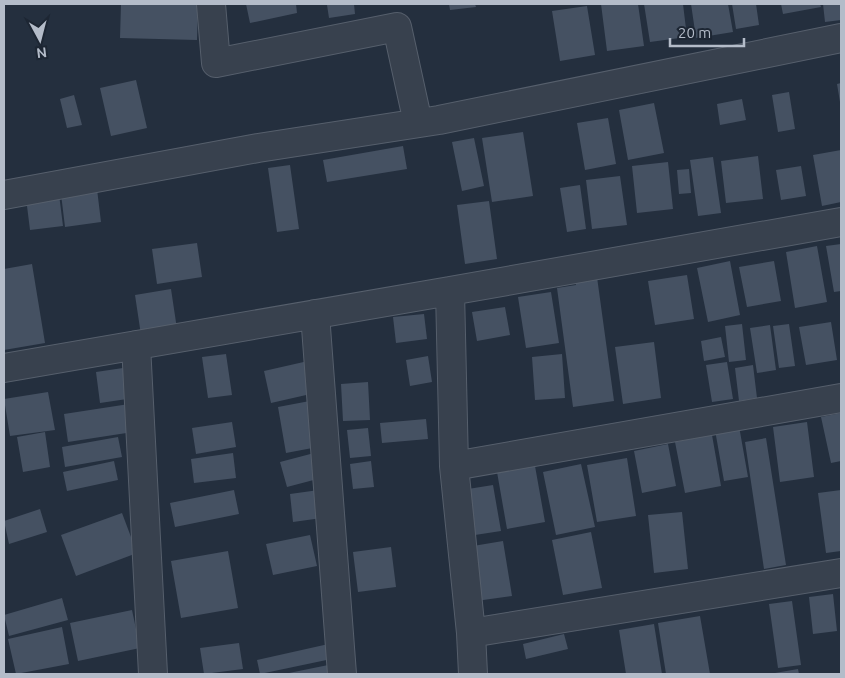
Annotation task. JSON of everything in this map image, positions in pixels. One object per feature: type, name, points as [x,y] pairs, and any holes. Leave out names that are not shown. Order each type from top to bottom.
[{"type":"street","points":[[211,4],[216,63],[397,27],[418,123]]},
{"type":"street","points":[[4,195],[258,148],[418,123],[841,38]]},
{"type":"street","points":[[4,368],[841,222]]},
{"type":"street","points":[[450,291],[454,466],[471,632],[473,674]]},
{"type":"street","points":[[314,314],[342,674]]},
{"type":"street","points":[[136,345],[153,674]]},
{"type":"street","points":[[454,466],[841,398]]},
{"type":"street","points":[[471,632],[841,573]]},
{"type":"building","points":[[121,4],[198,4],[197,40],[120,38]]},
{"type":"building","points":[[246,4],[296,4],[297,13],[250,23]]},
{"type":"building","points":[[354,4],[355,14],[329,18],[327,5]]},
{"type":"building","points":[[449,4],[475,4],[476,7],[450,10]]},
{"type":"building","points":[[601,4],[638,4],[644,46],[607,51]]},
{"type":"building","points":[[644,4],[683,4],[687,37],[650,42]]},
{"type":"building","points":[[691,4],[728,4],[733,32],[696,38]]},
{"type":"building","points":[[732,4],[756,4],[759,25],[736,29]]},
{"type":"building","points":[[781,4],[820,4],[821,7],[783,14]]},
{"type":"building","points":[[823,4],[841,4],[841,20],[825,22]]},
{"type":"building","points":[[587,6],[595,55],[560,61],[552,11]]},
{"type":"building","points":[[136,80],[147,128],[111,136],[100,88]]},
{"type":"building","points":[[841,83],[841,102],[840,102],[837,84]]},
{"type":"building","points":[[789,92],[795,129],[778,132],[772,95]]},
{"type":"building","points":[[74,95],[82,125],[67,128],[60,99]]},
{"type":"building","points":[[742,99],[746,120],[720,125],[717,104]]},
{"type":"building","points":[[654,103],[664,153],[628,160],[619,110]]},
{"type":"building","points":[[608,118],[616,164],[585,170],[577,123]]},
{"type":"building","points":[[523,132],[533,196],[492,202],[482,138]]},
{"type":"building","points":[[474,138],[484,186],[462,191],[452,142]]},
{"type":"building","points":[[403,146],[407,169],[327,182],[323,160]]},
{"type":"building","points":[[841,150],[841,202],[822,206],[813,155]]},
{"type":"building","points":[[758,156],[763,199],[726,203],[721,161]]},
{"type":"building","points":[[713,157],[721,213],[698,216],[690,160]]},
{"type":"building","points":[[668,162],[673,209],[637,213],[632,166]]},
{"type":"building","points":[[290,165],[299,229],[277,232],[268,168]]},
{"type":"building","points":[[801,166],[806,196],[781,200],[776,170]]},
{"type":"building","points":[[689,169],[691,193],[679,194],[677,170]]},
{"type":"building","points":[[620,176],[627,225],[592,229],[586,180]]},
{"type":"building","points":[[580,185],[586,229],[567,232],[560,188]]},
{"type":"building","points":[[97,189],[101,222],[65,227],[61,194]]},
{"type":"building","points":[[59,194],[63,226],[30,230],[26,198]]},
{"type":"building","points":[[489,201],[497,259],[465,264],[457,205]]},
{"type":"building","points":[[197,243],[202,277],[157,284],[152,249]]},
{"type":"building","points":[[841,244],[841,291],[834,292],[826,246]]},
{"type":"building","points":[[817,246],[827,302],[795,308],[786,252]]},
{"type":"building","points":[[730,261],[740,315],[708,322],[697,268]]},
{"type":"building","points":[[774,261],[781,301],[747,307],[739,267]]},
{"type":"building","points":[[32,264],[45,343],[4,350],[4,269]]},
{"type":"building","points":[[687,275],[694,319],[655,325],[648,281]]},
{"type":"building","points":[[597,277],[614,401],[573,407],[557,288],[576,285],[575,280]]},
{"type":"building","points":[[171,289],[177,329],[141,335],[135,295]]},
{"type":"building","points":[[551,292],[559,343],[526,348],[518,297]]},
{"type":"building","points":[[505,307],[510,335],[477,341],[472,312]]},
{"type":"building","points":[[424,314],[427,339],[396,343],[393,317]]},
{"type":"building","points":[[831,322],[837,360],[806,365],[799,327]]},
{"type":"building","points":[[742,324],[746,360],[729,362],[725,326]]},
{"type":"building","points":[[789,324],[795,366],[779,368],[773,326]]},
{"type":"building","points":[[770,325],[776,370],[757,373],[750,328]]},
{"type":"building","points":[[721,337],[725,357],[704,361],[701,341]]},
{"type":"building","points":[[654,342],[661,398],[623,404],[615,347]]},
{"type":"building","points":[[226,354],[232,395],[208,398],[202,357]]},
{"type":"building","points":[[562,354],[565,398],[535,400],[532,357]]},
{"type":"building","points":[[428,356],[432,382],[410,386],[406,360]]},
{"type":"building","points":[[308,361],[315,393],[271,403],[264,371]]},
{"type":"building","points":[[727,362],[733,399],[712,402],[706,365]]},
{"type":"building","points":[[753,365],[757,398],[739,401],[735,368]]},
{"type":"building","points":[[123,368],[127,399],[100,403],[96,372]]},
{"type":"building","points":[[368,382],[370,420],[343,421],[341,384]]},
{"type":"building","points":[[48,392],[55,430],[10,436],[4,399]]},
{"type":"building","points":[[315,400],[323,446],[286,453],[278,407]]},
{"type":"building","points":[[129,404],[133,432],[68,442],[64,414]]},
{"type":"building","points":[[841,413],[841,461],[831,463],[821,417]]},
{"type":"building","points":[[426,419],[428,439],[382,443],[380,423]]},
{"type":"building","points":[[232,422],[236,447],[196,454],[192,428]]},
{"type":"building","points":[[807,422],[814,477],[780,482],[773,427]]},
{"type":"building","points":[[739,426],[748,477],[724,481],[715,430]]},
{"type":"building","points":[[368,428],[371,456],[350,458],[347,430]]},
{"type":"building","points":[[45,432],[50,467],[23,472],[17,437]]},
{"type":"building","points":[[712,435],[721,486],[685,493],[675,442]]},
{"type":"building","points":[[118,437],[122,457],[65,467],[62,447]]},
{"type":"building","points":[[766,438],[786,565],[764,569],[745,442]]},
{"type":"building","points":[[668,444],[676,486],[642,493],[634,451]]},
{"type":"building","points":[[318,452],[325,477],[287,487],[280,462]]},
{"type":"building","points":[[233,453],[236,478],[194,483],[191,459]]},
{"type":"building","points":[[627,458],[636,516],[597,522],[587,465]]},
{"type":"building","points":[[114,461],[118,480],[67,491],[63,472]]},
{"type":"building","points":[[371,461],[374,487],[353,489],[350,464]]},
{"type":"building","points":[[581,464],[595,527],[556,535],[543,472]]},
{"type":"building","points":[[535,466],[545,522],[507,529],[497,472]]},
{"type":"building","points":[[493,485],[501,531],[475,535],[468,489]]},
{"type":"building","points":[[326,489],[329,517],[293,522],[290,494]]},
{"type":"building","points":[[234,490],[239,514],[175,527],[170,503]]},
{"type":"building","points":[[841,490],[841,551],[826,553],[818,493]]},
{"type":"building","points":[[40,509],[47,532],[9,544],[4,521]]},
{"type":"building","points":[[682,512],[688,569],[654,573],[648,515]]},
{"type":"building","points":[[122,513],[137,553],[76,576],[61,535]]},
{"type":"building","points":[[591,532],[602,588],[563,595],[552,540]]},
{"type":"building","points":[[310,535],[317,566],[273,575],[266,544]]},
{"type":"building","points":[[503,541],[512,596],[476,601],[467,547]]},
{"type":"building","points":[[391,547],[396,587],[358,592],[353,552]]},
{"type":"building","points":[[228,551],[238,608],[181,618],[171,561]]},
{"type":"building","points":[[833,594],[837,631],[813,634],[809,597]]},
{"type":"building","points":[[62,598],[68,620],[9,636],[4,615]]},
{"type":"building","points":[[792,601],[801,665],[778,668],[769,604]]},
{"type":"building","points":[[132,610],[140,648],[78,661],[70,623]]},
{"type":"building","points":[[700,616],[710,674],[666,674],[658,623]]},
{"type":"building","points":[[654,624],[662,674],[626,674],[619,630]]},
{"type":"building","points":[[62,627],[69,664],[16,674],[8,639]]},
{"type":"building","points":[[564,634],[568,649],[526,659],[523,644]]},
{"type":"building","points":[[239,643],[243,669],[204,674],[200,648]]},
{"type":"building","points":[[333,643],[336,658],[260,674],[257,660]]},
{"type":"building","points":[[338,663],[340,674],[289,674],[289,673]]},
{"type":"building","points":[[798,669],[799,674],[775,674],[775,673]]}]
